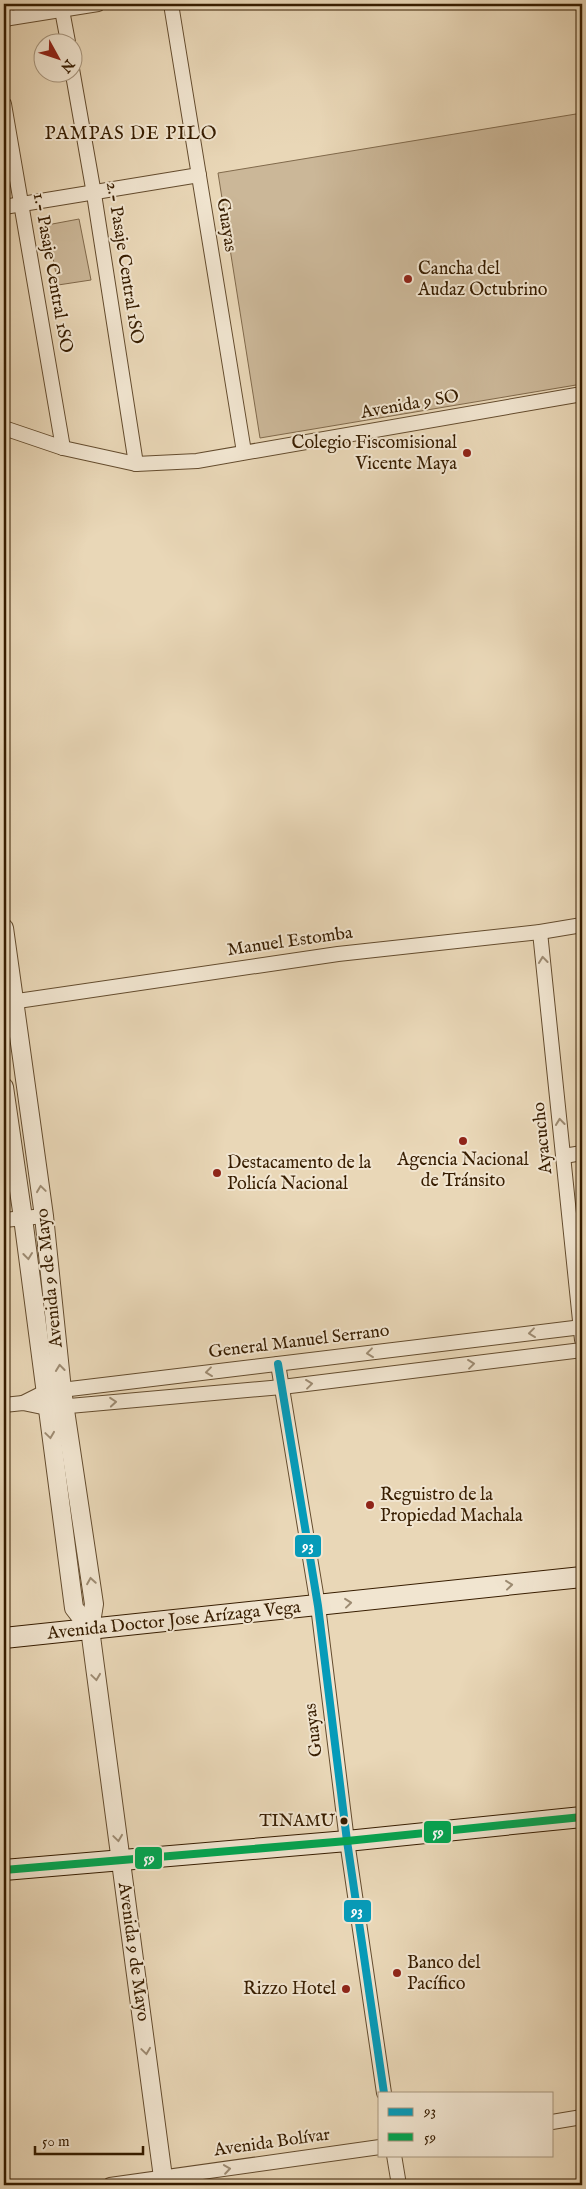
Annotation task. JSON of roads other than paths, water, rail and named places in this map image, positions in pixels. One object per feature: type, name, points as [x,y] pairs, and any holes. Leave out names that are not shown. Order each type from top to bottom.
[{"type":"main road","name":"Avenida Doctor Jose Arízaga Vega","points":[[4,1638],[582,1577]]},
{"type":"main road","points":[[4,1870],[347,1841],[582,1817]]},
{"type":"street","points":[[4,4],[5,19],[98,4]]},
{"type":"street","name":"Guayas","points":[[171,4],[244,452]]},
{"type":"street","points":[[62,10],[66,32]]},
{"type":"street","name":"2.- Pasaje Central 1SO","points":[[74,82],[94,194],[136,464]]},
{"type":"street","name":"1.- Pasaje Central 1SO","points":[[4,104],[63,448]]},
{"type":"street","points":[[4,208],[199,175]]},
{"type":"street","name":"Avenida 9 SO","points":[[4,428],[63,448],[136,464],[197,461],[582,394]]},
{"type":"street","name":"Manuel Estomba","points":[[9,1002],[338,954],[540,932],[582,925]]},
{"type":"street","name":"Avenida 9 de Mayo","points":[[4,928],[9,1002],[44,1216],[55,1399]]},
{"type":"street","name":"Ayacucho","points":[[540,932],[582,1331]]},
{"type":"street","name":"Avenida 9 de Mayo","points":[[4,1087],[55,1399],[94,1604],[90,1629],[163,2181]]},
{"type":"street","points":[[564,1156],[582,1153]]},
{"type":"street","points":[[4,1220],[44,1216]]},
{"type":"street","name":"General Manuel Serrano","points":[[4,1405],[55,1399],[278,1364],[582,1331]]},
{"type":"street","name":"General Manuel Serrano","points":[[55,1399],[282,1387],[582,1350]]},
{"type":"street","name":"Guayas","points":[[278,1364],[318,1606],[347,1841],[384,2092]]},
{"type":"street","points":[[554,2122],[582,2117]]},
{"type":"street","name":"Avenida Bolívar","points":[[110,2185],[163,2181],[378,2147]]},
{"type":"street","points":[[394,2156],[399,2185]]},
{"type":"place","name":"Cancha del Audaz Octubrino","points":[[408,279]]},
{"type":"place","name":"Colegio Fiscomisional Vicente Maya","points":[[467,453]]},
{"type":"place","name":"Agencia Nacional de Tránsito","points":[[463,1141]]},
{"type":"place","name":"Destacamento de la Policía Nacional","points":[[217,1173]]},
{"type":"place","name":"Reguistro de la Propiedad Machala","points":[[370,1505]]},
{"type":"place","name":"TINAMU","points":[[344,1821]]},
{"type":"place","name":"Banco del Pacífico","points":[[397,1973]]},
{"type":"place","name":"Rizzo Hotel","points":[[346,1989]]},
{"type":"district","name":"PAMPAS DE PILO","points":[[131,134]]}]
